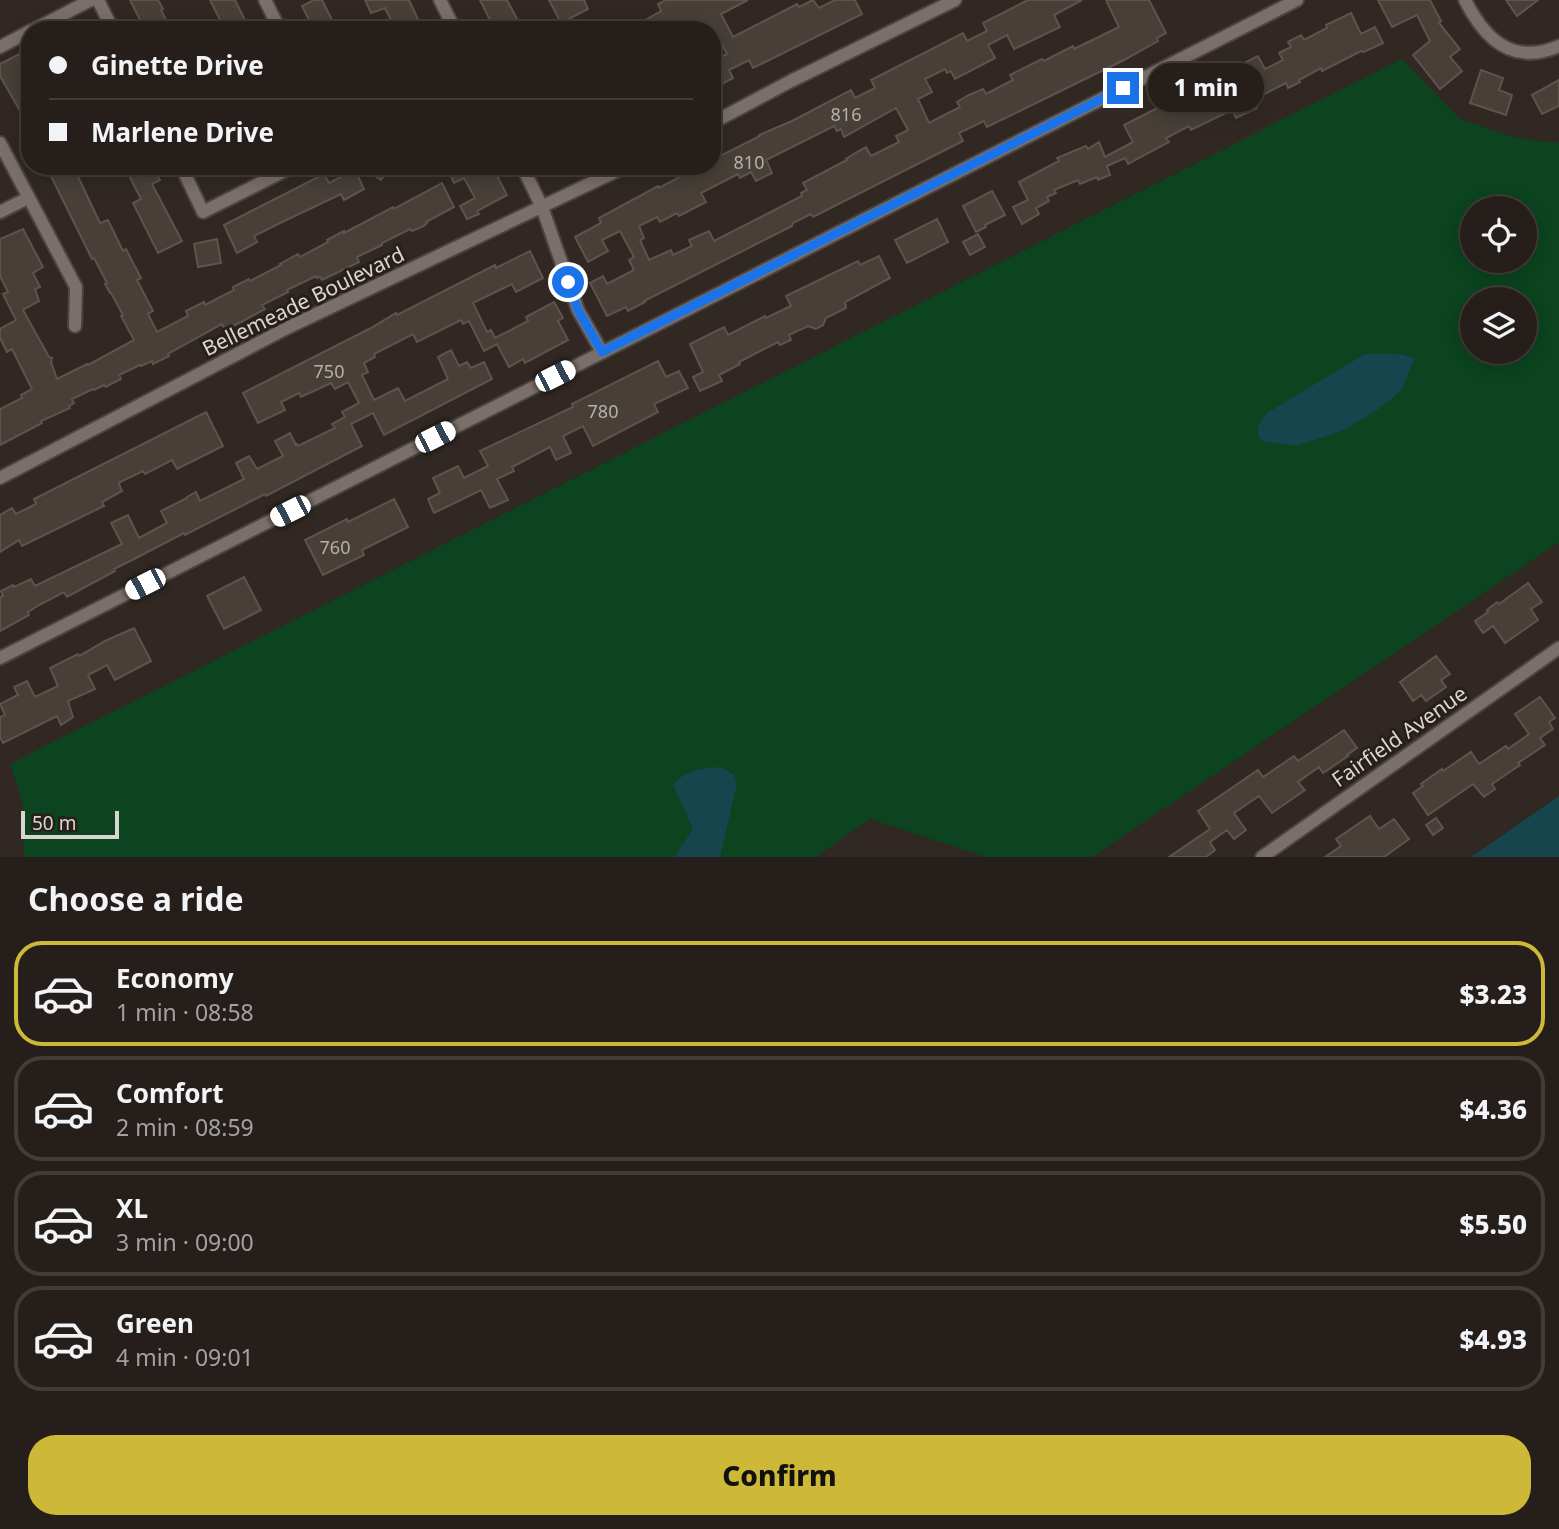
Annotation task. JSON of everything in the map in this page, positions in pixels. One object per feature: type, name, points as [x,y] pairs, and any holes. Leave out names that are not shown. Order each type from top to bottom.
[{"type":"street","points":[[50,21],[91,0]]},
{"type":"street","points":[[98,0],[108,21]]},
{"type":"street","points":[[265,0],[276,21]]},
{"type":"street","points":[[440,0],[450,21]]},
{"type":"street","points":[[721,118],[955,0]]},
{"type":"street","points":[[0,658],[1297,0]]},
{"type":"street","points":[[1465,0],[1487,34],[1517,53],[1532,54],[1559,46]]},
{"type":"street","points":[[0,47],[21,36]]},
{"type":"street","points":[[0,143],[76,287],[75,326]]},
{"type":"street","points":[[185,175],[203,212],[276,175]]},
{"type":"street","points":[[526,175],[542,207],[578,310],[602,352]]},
{"type":"street","name":"Bellemeade Boulevard","points":[[0,478],[287,328],[608,175]]},
{"type":"street","points":[[0,212],[28,198]]},
{"type":"street","name":"Fairfield Avenue","points":[[1262,857],[1559,648]]},
{"type":"green space","points":[[1402,59],[1460,119],[1516,138],[1559,143],[1559,542],[1092,857],[986,857],[870,819],[816,857],[24,857],[23,804],[10,764]]},
{"type":"water","points":[[1365,354],[1399,354],[1415,358],[1401,391],[1377,410],[1342,431],[1296,446],[1262,441],[1258,436],[1258,426],[1267,413]]},
{"type":"water","points":[[722,767],[734,775],[737,784],[720,857],[674,857],[693,829],[673,785],[689,773]]},
{"type":"water","points":[[1559,796],[1559,857],[1471,857]]},
{"type":"building","points":[[130,0],[158,0],[166,21],[140,21]]},
{"type":"building","points":[[210,0],[235,0],[246,21],[220,21]]},
{"type":"building","points":[[314,0],[322,0],[332,21],[310,21],[302,6]]},
{"type":"building","points":[[365,0],[409,0],[419,21],[392,21],[385,8],[371,13]]},
{"type":"building","points":[[480,0],[507,0],[518,21],[490,21]]},
{"type":"building","points":[[549,0],[584,0],[588,9],[560,21]]},
{"type":"building","points":[[666,0],[748,0],[721,14],[733,37],[797,4],[799,7],[813,0],[819,8],[835,0],[855,0],[862,14],[753,68],[749,60],[729,70],[733,78],[721,84],[721,57],[727,54],[721,42],[721,21],[644,21],[661,11],[658,4]]},
{"type":"building","points":[[1028,0],[1082,0],[1054,15],[1060,27],[1014,49],[1007,35],[988,45],[995,58],[955,79],[951,71],[947,73],[945,69],[925,79],[932,92],[918,99],[929,123],[960,107],[957,102],[969,95],[983,89],[986,94],[1013,80],[1010,75],[1119,27],[1106,0],[1149,0],[1166,33],[1157,38],[1158,41],[1124,60],[987,127],[984,121],[959,133],[963,141],[813,217],[811,214],[793,223],[792,226],[628,311],[626,307],[607,316],[590,283],[603,276],[607,284],[634,270],[629,260],[634,257],[620,231],[602,240],[608,251],[588,262],[575,237],[601,223],[599,218],[684,175],[721,175],[721,156],[851,90],[855,98],[875,88],[871,80],[963,33],[967,41],[987,31],[983,23]],"holes":[[[896,108],[908,130],[896,136],[899,142],[871,156],[866,147],[803,183],[807,190],[801,193],[802,196],[714,241],[709,231],[689,240],[692,246],[673,255],[671,250],[649,260],[640,240],[644,238],[639,226],[657,217],[660,222],[677,213],[679,216],[706,202],[701,193],[738,174],[740,178],[751,172],[756,181],[772,173],[766,160],[834,126],[837,131],[841,129],[844,137]]]},
{"type":"building","points":[[1378,0],[1430,0],[1441,21],[1439,23],[1460,49],[1450,57],[1462,71],[1440,89],[1413,55],[1430,41],[1417,15],[1392,27]]},
{"type":"building","points":[[1506,0],[1538,0],[1517,16]]},
{"type":"building","points":[[1351,13],[1361,34],[1375,27],[1383,43],[1322,71],[1321,68],[1288,88],[1286,83],[1253,100],[1257,108],[1236,118],[1232,110],[1191,130],[1189,126],[1166,138],[1169,142],[1128,164],[1125,158],[1107,166],[1110,175],[1080,184],[1078,180],[1054,190],[1056,193],[1047,197],[1049,201],[1036,208],[1039,214],[1022,224],[1013,207],[1028,200],[1019,182],[1059,161],[1057,158],[1086,146],[1088,149],[1099,142],[1105,157],[1133,142],[1124,125],[1224,77],[1222,74],[1258,56],[1265,69],[1283,60],[1279,53],[1291,47],[1288,42],[1301,35],[1304,40]]},
{"type":"building","points":[[21,53],[21,112],[0,76],[0,64]]},
{"type":"building","points":[[1481,70],[1503,78],[1499,90],[1512,95],[1506,115],[1470,103]]},
{"type":"building","points":[[1559,80],[1559,106],[1542,114],[1532,95]]},
{"type":"building","points":[[50,175],[77,175],[100,223],[108,220],[123,251],[126,249],[141,278],[137,280],[153,311],[148,314],[157,332],[188,316],[186,311],[204,302],[205,305],[234,290],[233,287],[249,279],[250,281],[298,254],[300,257],[344,231],[393,207],[394,209],[442,183],[454,207],[426,222],[424,226],[412,231],[410,229],[357,257],[359,262],[322,280],[316,276],[287,290],[288,292],[262,305],[265,309],[239,323],[225,330],[222,324],[153,364],[152,361],[140,365],[119,375],[121,379],[106,387],[104,385],[72,399],[74,403],[70,408],[0,445],[0,409],[22,398],[21,395],[32,389],[12,349],[7,352],[0,338],[0,329],[16,320],[3,294],[8,292],[0,276],[0,239],[23,229],[43,267],[33,273],[40,287],[35,289],[39,301],[23,310],[52,358],[57,379],[134,340],[105,284],[107,283],[94,258],[92,259]]},
{"type":"building","points":[[129,175],[157,175],[160,180],[152,184],[182,241],[158,253],[133,203],[141,199]]},
{"type":"building","points":[[322,175],[329,183],[345,175],[357,175],[364,189],[344,200],[341,194],[254,236],[257,242],[237,253],[224,225]]},
{"type":"building","points":[[450,175],[497,175],[507,195],[467,219],[460,206],[475,198],[464,178],[454,183]]},
{"type":"building","points":[[992,191],[1005,215],[976,232],[963,206]]},
{"type":"building","points":[[937,219],[948,242],[907,263],[895,240]]},
{"type":"building","points":[[978,234],[985,247],[970,255],[963,242]]},
{"type":"building","points":[[217,239],[221,263],[198,267],[194,244]]},
{"type":"building","points":[[530,251],[543,278],[516,292],[512,284],[473,303],[487,332],[491,330],[495,338],[528,321],[526,317],[554,302],[563,318],[558,321],[568,340],[525,363],[523,359],[509,367],[497,344],[484,351],[469,321],[463,324],[461,320],[417,342],[413,334],[374,354],[375,357],[364,363],[368,372],[362,375],[374,400],[398,388],[405,401],[448,379],[438,357],[451,350],[459,366],[467,362],[471,368],[484,362],[492,379],[384,435],[373,413],[351,424],[362,446],[266,496],[265,494],[185,535],[184,533],[67,597],[64,592],[0,631],[0,597],[3,596],[1,591],[31,579],[35,586],[122,544],[111,523],[128,515],[139,538],[167,523],[161,511],[196,492],[200,501],[244,479],[236,463],[249,456],[257,469],[283,456],[275,441],[290,433],[298,446],[335,428],[332,424],[345,417],[342,412],[359,403],[348,382],[335,389],[331,383],[301,397],[299,393],[281,402],[285,410],[258,423],[243,393],[396,313],[397,315],[495,265],[496,268]]},
{"type":"building","points":[[879,256],[890,278],[845,302],[846,308],[826,318],[823,325],[816,329],[808,326],[789,335],[791,340],[780,345],[778,342],[739,362],[740,364],[719,375],[722,381],[700,391],[693,377],[703,372],[690,344],[724,327],[728,335],[765,316],[766,318],[791,306],[786,296],[858,261],[860,265]]},
{"type":"building","points":[[658,361],[666,377],[679,371],[688,388],[654,404],[658,412],[593,446],[583,426],[563,436],[571,453],[556,460],[550,447],[512,467],[514,471],[497,479],[508,500],[490,508],[481,490],[434,513],[428,499],[440,493],[433,478],[458,466],[464,478],[488,466],[480,451],[573,407],[572,404]]},
{"type":"building","points":[[206,412],[223,446],[177,469],[172,460],[145,474],[143,471],[120,482],[122,491],[102,502],[104,506],[22,546],[19,540],[0,552],[0,515],[12,508],[16,514],[36,504],[34,499]]},
{"type":"building","points":[[394,499],[408,527],[362,550],[364,555],[323,575],[305,540]]},
{"type":"building","points":[[244,577],[261,610],[224,629],[207,596]]},
{"type":"building","points":[[1528,583],[1542,602],[1531,609],[1538,620],[1505,643],[1493,626],[1483,633],[1475,621],[1497,602],[1499,604]]},
{"type":"building","points":[[134,628],[151,661],[115,680],[107,665],[88,675],[95,689],[68,701],[73,717],[61,725],[57,716],[3,743],[0,737],[0,717],[5,715],[0,704],[18,695],[14,687],[27,681],[35,697],[58,686],[50,668]]},
{"type":"building","points":[[1436,656],[1450,674],[1441,680],[1446,687],[1426,701],[1421,695],[1413,701],[1400,682]]},
{"type":"building","points":[[1540,697],[1555,718],[1549,722],[1553,729],[1540,738],[1545,745],[1492,784],[1495,789],[1484,797],[1473,784],[1428,815],[1413,793],[1423,786],[1421,784],[1471,752],[1479,764],[1529,734],[1515,714]]},
{"type":"building","points":[[1344,730],[1357,748],[1323,773],[1319,767],[1298,782],[1305,790],[1272,813],[1259,796],[1234,813],[1246,830],[1234,839],[1227,830],[1210,842],[1215,850],[1206,857],[1169,857],[1210,829],[1198,811],[1258,770],[1263,777],[1294,756],[1298,761]]},
{"type":"building","points":[[1370,816],[1379,829],[1394,819],[1409,839],[1384,857],[1325,857],[1341,846],[1336,839]]},
{"type":"building","points":[[1436,818],[1443,828],[1433,835],[1426,825]]},
{"type":"route","points":[[568,282],[578,310],[602,352],[1123,88]]}]
